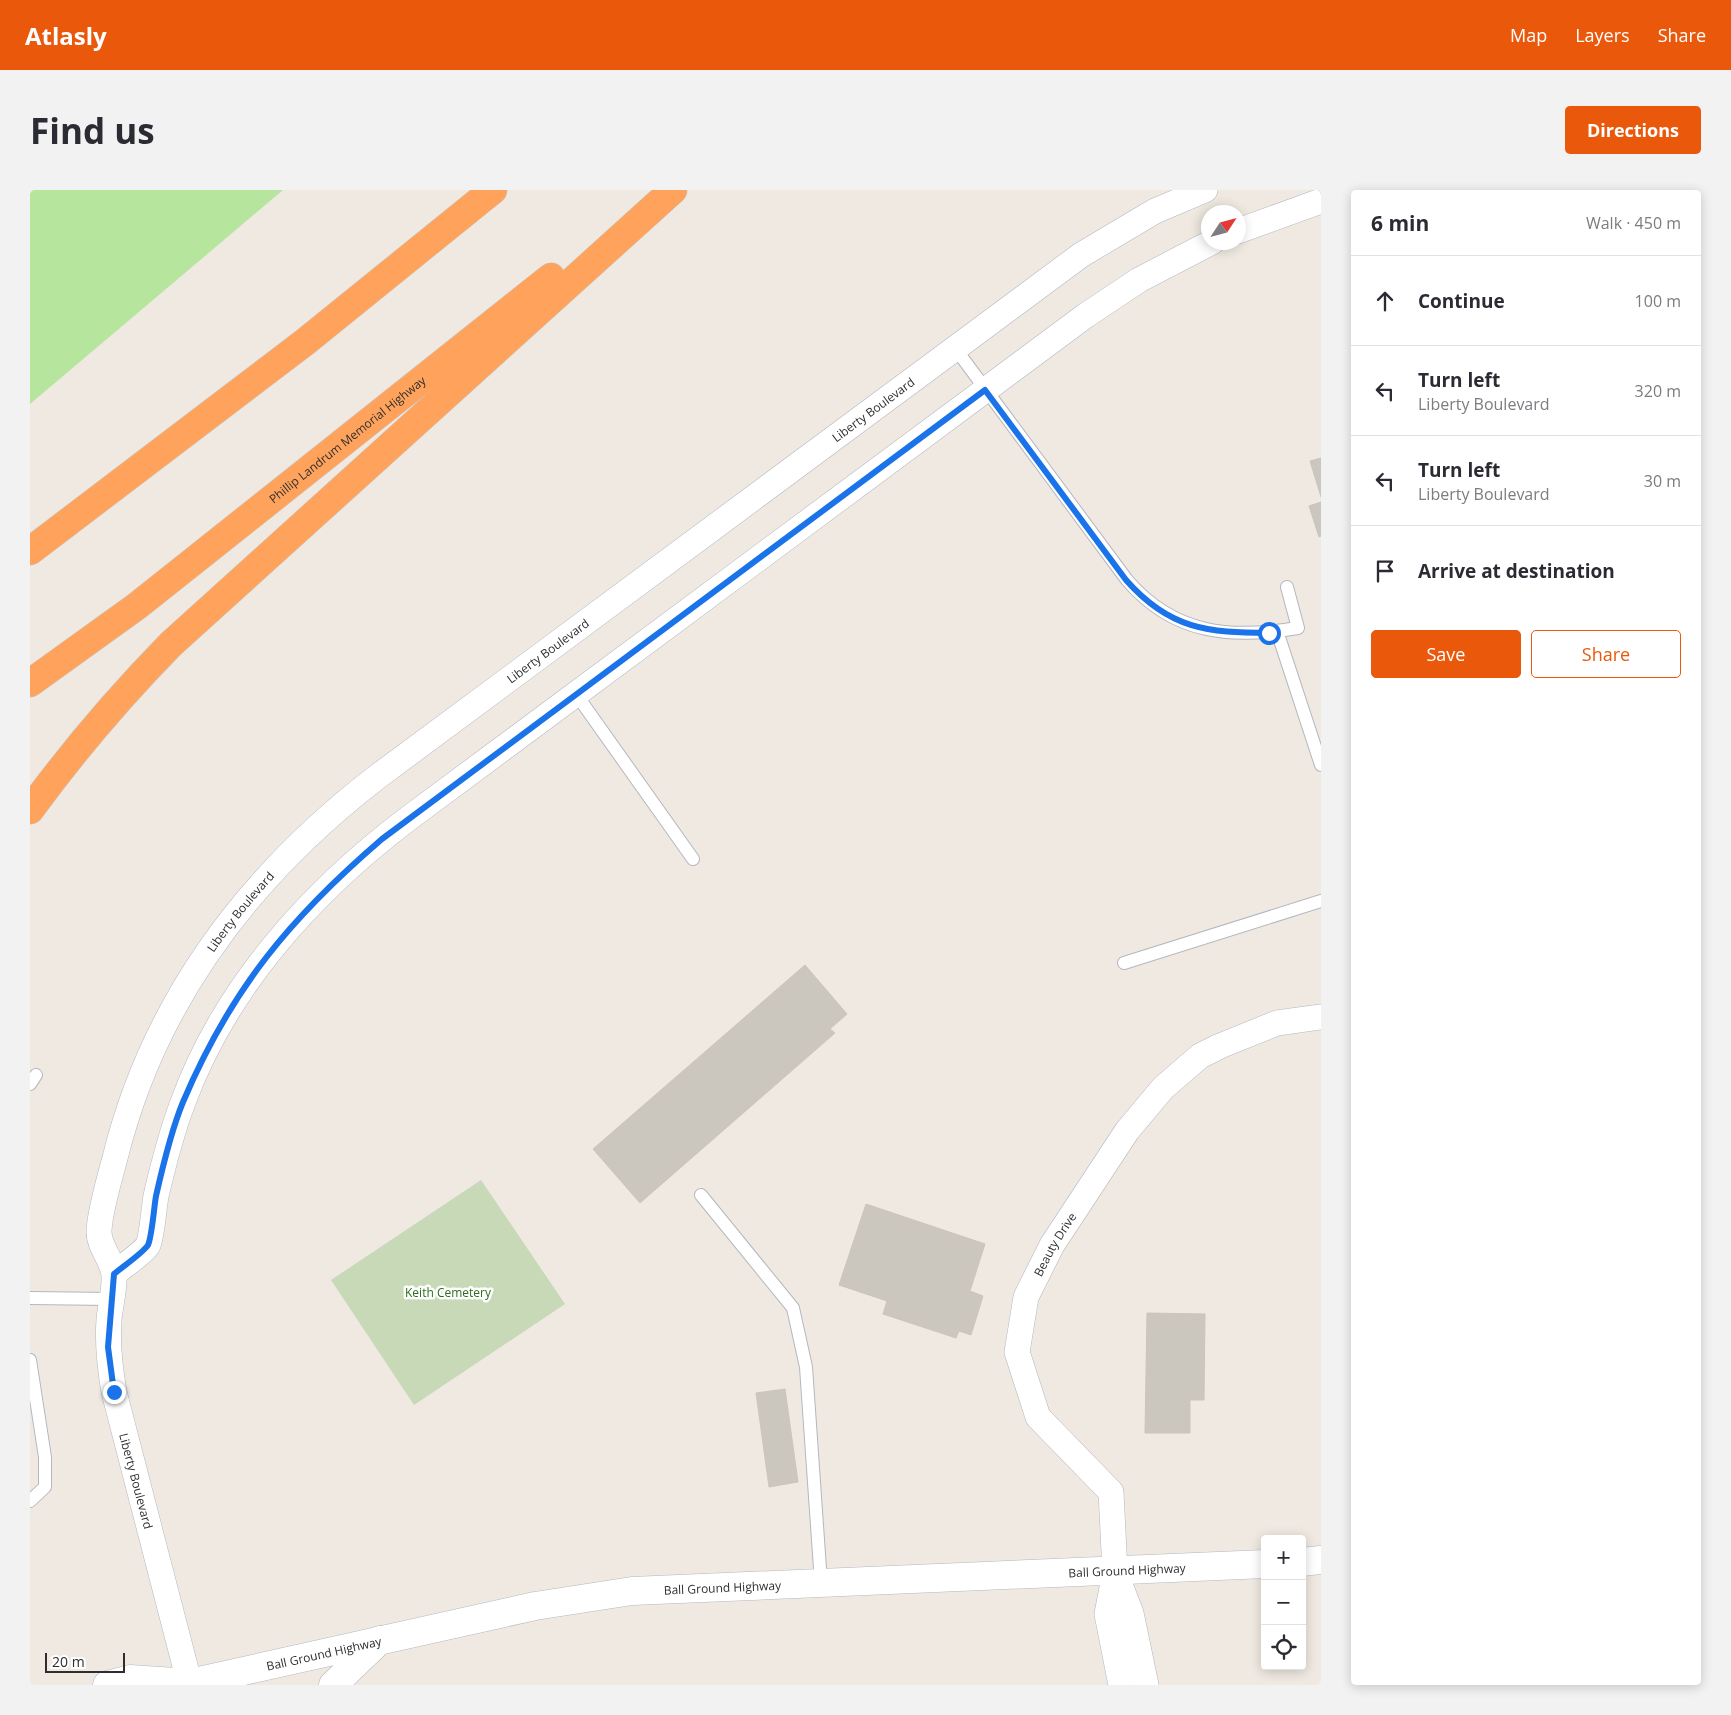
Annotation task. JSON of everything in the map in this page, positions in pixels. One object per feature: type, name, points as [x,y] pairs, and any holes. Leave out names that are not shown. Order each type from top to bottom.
[{"type":"highway","points":[[30,552],[313,336],[494,190]]},
{"type":"highway","name":"Phillip Landrum Memorial Highway","points":[[30,683],[137,606],[661,190]]},
{"type":"highway","points":[[30,810],[72,754],[137,679],[171,644],[673,190]]},
{"type":"main road","points":[[1306,1562],[1321,1560]]},
{"type":"main road","name":"Ball Ground Highway","points":[[107,1685],[130,1679],[189,1684],[535,1606],[632,1591],[1115,1572],[1261,1564]]},
{"type":"main road","points":[[333,1685],[380,1640]]},
{"type":"street","name":"Liberty Boulevard","points":[[189,1684],[114,1392],[108,1347],[114,1274],[99,1233],[121,1131],[134,1093],[183,990],[216,938],[260,883],[315,828],[377,776],[955,348],[1108,238],[1155,212],[1205,190]]},
{"type":"street","points":[[1246,228],[1321,201]]},
{"type":"street","points":[[114,1274],[148,1245],[156,1196],[182,1104],[206,1052],[248,979],[286,932],[335,880],[382,839],[1085,316],[1139,280],[1201,247]]},
{"type":"street","name":"Beauty Drive","points":[[1115,1572],[1111,1484],[1038,1417],[1017,1352],[1026,1297],[1052,1245],[1127,1131],[1163,1088],[1200,1056],[1220,1046],[1277,1023],[1321,1017]]},
{"type":"street","points":[[1115,1572],[1107,1614],[1122,1685]]},
{"type":"street","points":[[1115,1572],[1131,1613],[1146,1685]]},
{"type":"lane","points":[[955,348],[1126,580],[1145,600],[1175,619],[1202,630],[1231,633],[1277,631],[1298,628],[1287,587]]},
{"type":"lane","points":[[1277,631],[1321,765]]},
{"type":"lane","points":[[576,694],[692,859]]},
{"type":"lane","points":[[1124,963],[1321,901]]},
{"type":"lane","points":[[701,1194],[793,1308],[806,1367],[821,1583]]},
{"type":"lane","points":[[30,1298],[111,1300]]},
{"type":"lane","points":[[30,1360],[45,1457],[45,1487],[30,1502]]},
{"type":"green space","points":[[30,190],[283,190],[30,404]]},
{"type":"green space","name":"Keith Cemetery","points":[[481,1180],[565,1304],[414,1405],[331,1280]]},
{"type":"building","points":[[1321,458],[1321,497],[1310,461]]},
{"type":"building","points":[[1321,502],[1321,536],[1319,537],[1309,506]]},
{"type":"building","points":[[805,965],[847,1014],[830,1029],[835,1033],[640,1203],[593,1149]]},
{"type":"building","points":[[866,1204],[985,1244],[970,1291],[983,1296],[971,1335],[959,1331],[956,1338],[883,1314],[887,1301],[839,1285]]},
{"type":"building","points":[[1147,1313],[1205,1314],[1204,1400],[1190,1400],[1190,1433],[1145,1433]]},
{"type":"building","points":[[785,1389],[798,1482],[769,1487],[756,1393]]},
{"type":"route","points":[[114,1392],[108,1347],[108,1322],[114,1274],[148,1245],[156,1196],[182,1104],[214,1035],[248,979],[286,932],[335,880],[382,839],[985,390],[1126,580],[1145,600],[1165,614],[1202,630],[1231,633],[1269,633]]}]
